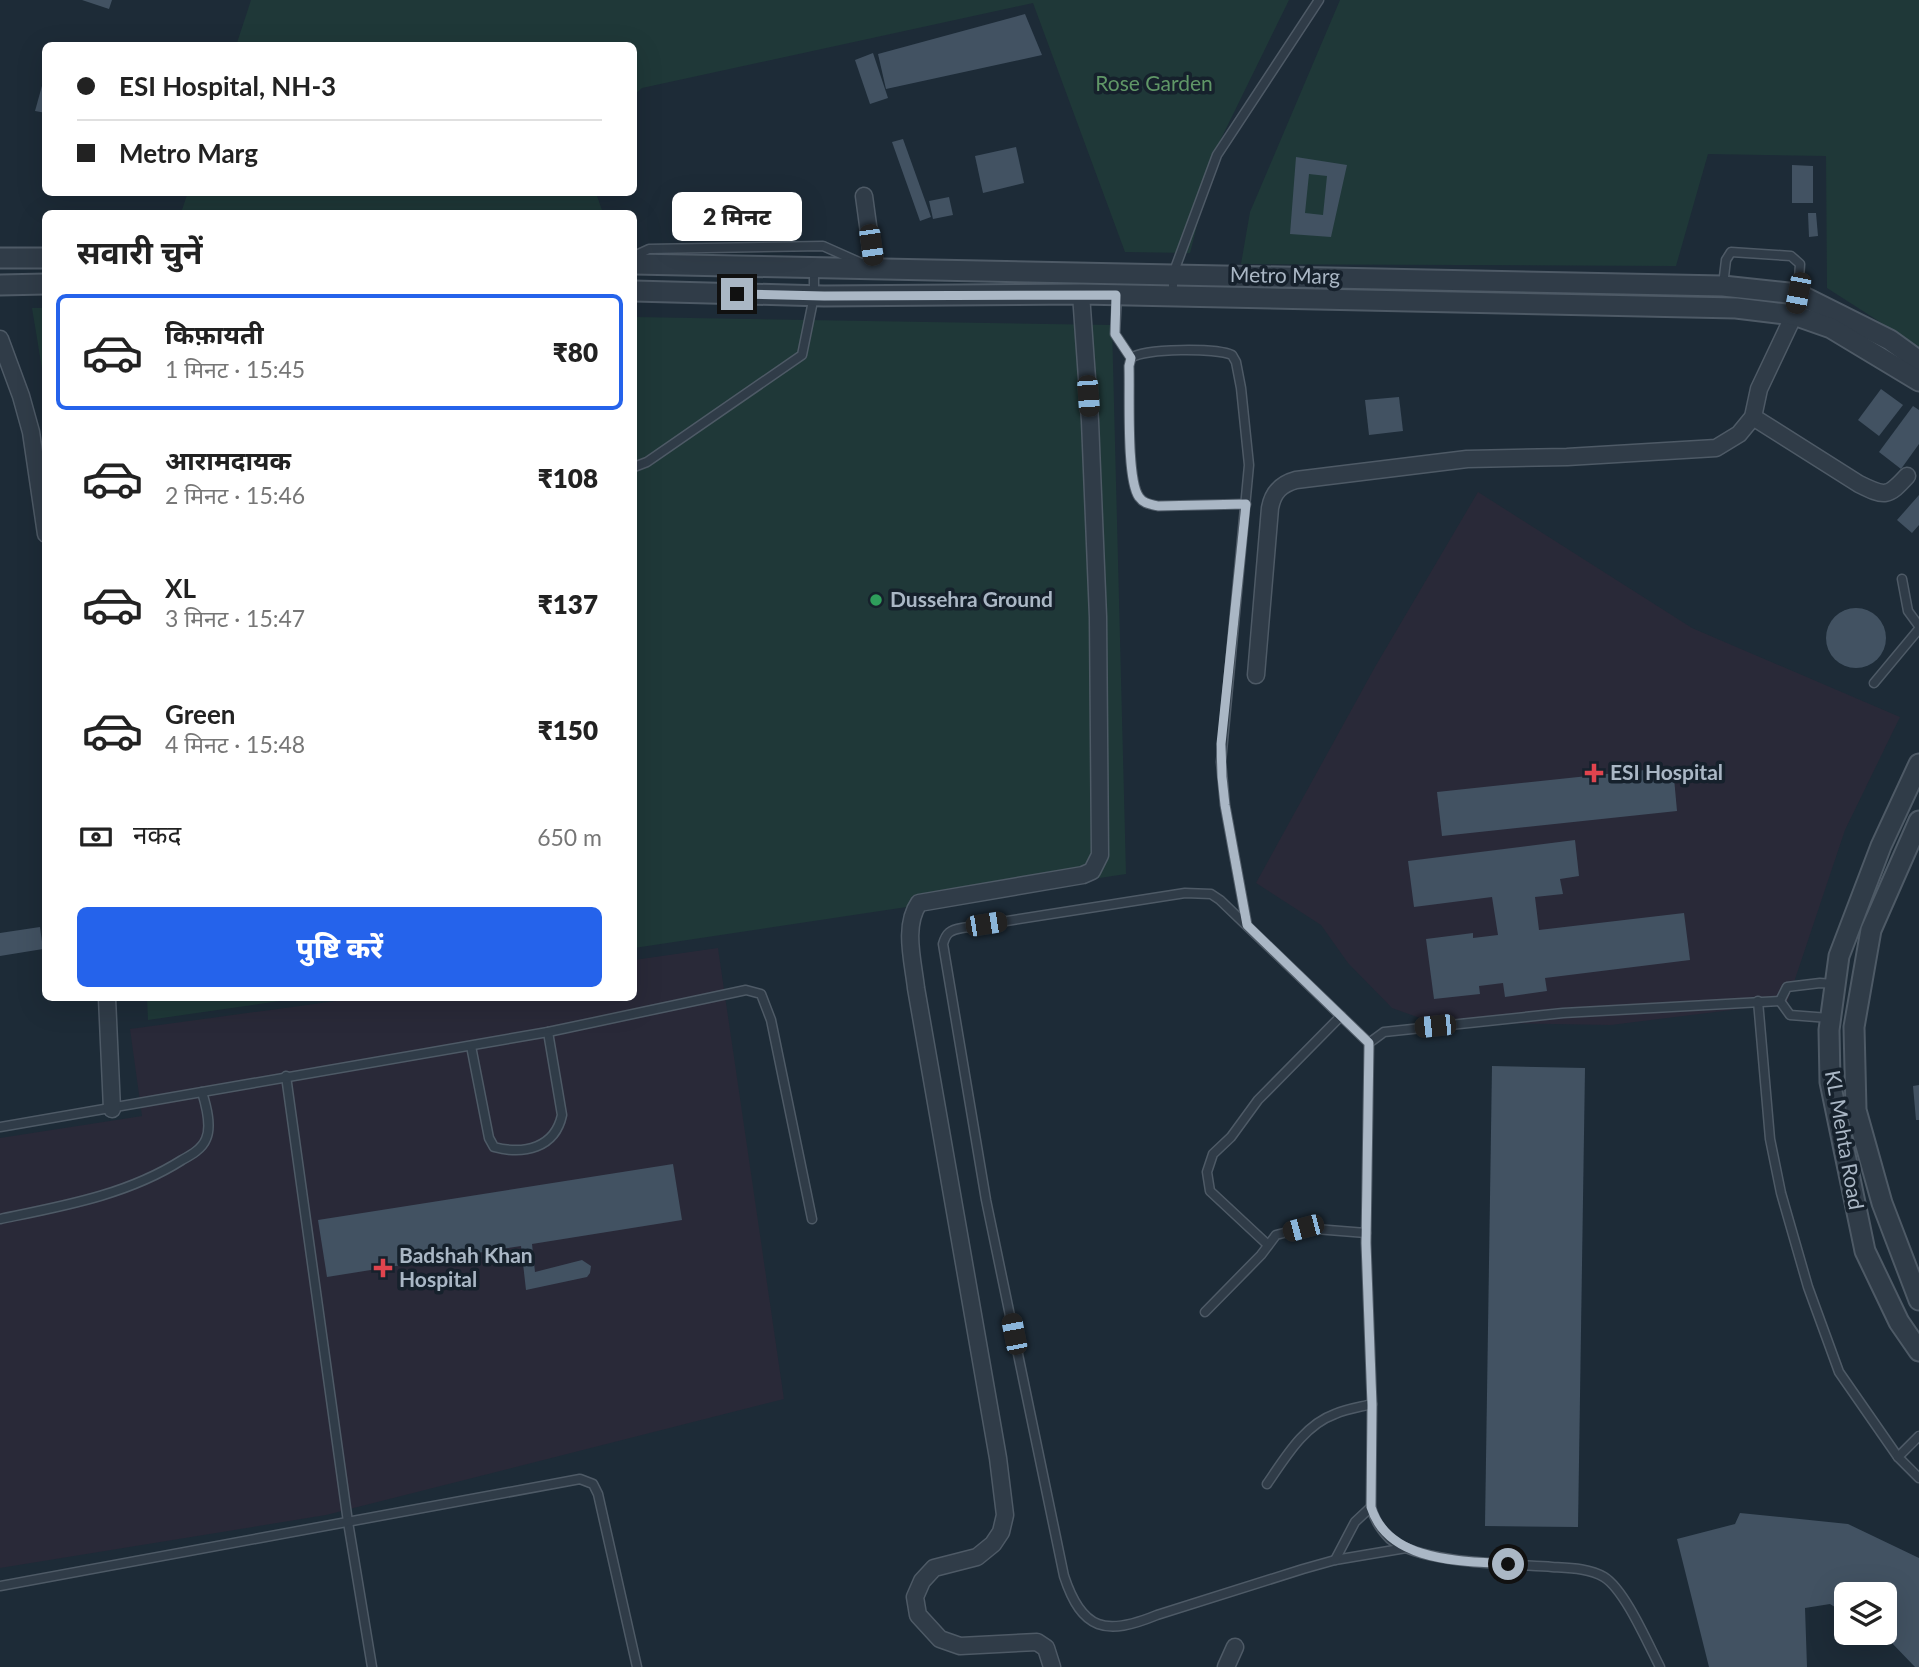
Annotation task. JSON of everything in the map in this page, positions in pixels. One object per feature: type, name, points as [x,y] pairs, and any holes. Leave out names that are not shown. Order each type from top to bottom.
[{"type":"street","points":[[864,196],[874,269]]},
{"type":"street","points":[[0,258],[42,258]]},
{"type":"street","name":"Metro Marg","points":[[637,264],[1723,286],[1798,293],[1890,340],[1919,361]]},
{"type":"street","points":[[0,285],[42,284]]},
{"type":"street","name":"Metro Marg","points":[[637,291],[814,296],[1081,294],[1736,308],[1794,315],[1831,328],[1919,381]]},
{"type":"street","points":[[1256,675],[1270,508],[1275,492],[1287,482],[1467,459],[1709,450],[1727,443],[1753,417],[1759,389],[1794,315],[1798,293]]},
{"type":"street","points":[[1052,1667],[1046,1648],[1037,1642],[960,1646],[940,1639],[918,1615],[915,1597],[922,1581],[934,1568],[977,1557],[993,1544],[1001,1532],[1005,1515],[996,1446],[916,988],[910,934],[913,912],[919,903],[1083,875],[1092,871],[1100,855],[1098,617],[1090,421],[1081,294]]},
{"type":"street","points":[[0,339],[31,432],[42,507]]},
{"type":"street","points":[[1753,417],[1873,491],[1884,495],[1893,491],[1908,476]]},
{"type":"street","name":"KL Mehta Road","points":[[1919,764],[1881,845],[1839,956],[1830,1018],[1830,1082],[1865,1251],[1899,1322],[1919,1351]]},
{"type":"street","name":"KL Mehta Road","points":[[1918,1298],[1882,1203],[1856,1110],[1854,1027],[1871,930],[1919,821]]},
{"type":"street","points":[[107,1001],[112,1109]]},
{"type":"street","points":[[1226,1667],[1235,1647]]},
{"type":"lane","points":[[1172,297],[1173,274],[1217,155],[1319,0]]},
{"type":"lane","points":[[637,255],[649,249],[823,246],[874,269]]},
{"type":"lane","points":[[1723,286],[1726,260],[1731,252],[1791,256],[1800,264],[1798,293]]},
{"type":"lane","points":[[637,466],[648,462],[802,355],[814,296],[814,268]]},
{"type":"lane","points":[[1116,295],[1115,334],[1131,358],[1132,477],[1140,499],[1147,504],[1158,506],[1246,504]]},
{"type":"lane","points":[[1131,358],[1143,353],[1214,351],[1232,355],[1239,372],[1249,464],[1221,762],[1225,805],[1247,925]]},
{"type":"lane","points":[[1874,683],[1919,628],[1908,611],[1902,579]]},
{"type":"lane","points":[[1406,1548],[1335,1560],[1118,1628],[1097,1623],[1080,1612],[1063,1576],[986,1200],[943,944],[945,936],[952,930],[1185,893],[1211,894],[1247,925],[1369,1043],[1366,1233],[1372,1405],[1371,1507],[1374,1517],[1391,1539],[1406,1548],[1470,1561],[1574,1569],[1602,1576],[1619,1591],[1660,1667]]},
{"type":"lane","points":[[1780,1001],[1787,986],[1835,984]]},
{"type":"lane","points":[[0,1127],[548,1032],[746,990],[761,994],[771,1020],[812,1219]]},
{"type":"lane","points":[[1758,1001],[1770,1139],[1781,1193],[1808,1287],[1839,1372],[1898,1457],[1919,1478]]},
{"type":"lane","points":[[1369,1043],[1384,1031],[1563,1013],[1780,1001]]},
{"type":"lane","points":[[1780,1001],[1790,1016],[1830,1018]]},
{"type":"lane","points":[[1268,1245],[1210,1191],[1207,1172],[1213,1154],[1231,1137],[1258,1100],[1341,1016]]},
{"type":"lane","points":[[471,1046],[489,1138],[494,1147],[524,1150],[538,1147],[551,1138],[559,1127],[562,1115],[548,1032]]},
{"type":"lane","points":[[286,1076],[348,1522],[372,1667]]},
{"type":"lane","points":[[0,1219],[78,1203],[144,1181],[198,1151],[207,1139],[207,1116],[202,1092]]},
{"type":"lane","points":[[1205,1312],[1276,1235],[1303,1228],[1366,1233]]},
{"type":"lane","points":[[1267,1484],[1294,1446],[1322,1419],[1335,1413],[1372,1405]]},
{"type":"lane","points":[[1898,1457],[1919,1436]]},
{"type":"lane","points":[[0,1586],[580,1479],[593,1484],[598,1494],[637,1667]]},
{"type":"lane","points":[[1335,1560],[1355,1522],[1371,1507]]},
{"type":"shaded area","name":"ESI Hospital","points":[[1478,492],[1692,628],[1900,717],[1845,830],[1787,1003],[1611,1025],[1431,1022],[1392,1008],[1348,963],[1321,925],[1256,883],[1375,667]]},
{"type":"shaded area","name":"Badshah Khan Hospital","points":[[718,948],[784,1399],[326,1515],[0,1568],[0,1138],[142,1116],[130,1029],[336,1001],[637,1001],[637,960]]},
{"type":"green space","name":"Rose Garden","points":[[251,0],[1289,0],[1217,147],[1190,253],[1125,252],[1033,3],[642,88],[637,92],[637,42],[237,42]]},
{"type":"green space","points":[[1340,0],[1919,0],[1919,347],[1827,288],[1826,156],[1708,154],[1676,266],[1241,264],[1250,212]]},
{"type":"green space","points":[[187,196],[597,196],[602,210],[182,210]]},
{"type":"green space","points":[[32,308],[42,308],[42,369]]},
{"type":"green space","name":"Dussehra Ground","points":[[637,317],[1112,325],[1126,874],[637,948]]},
{"type":"green space","points":[[147,1001],[280,1001],[148,1020]]},
{"type":"building","points":[[82,0],[112,0],[109,9]]},
{"type":"building","points":[[1025,14],[1042,55],[886,89],[878,54]]},
{"type":"building","points":[[873,53],[888,98],[870,104],[855,60]]},
{"type":"building","points":[[42,86],[42,112],[35,111]]},
{"type":"building","points":[[903,139],[931,217],[920,221],[892,142]]},
{"type":"building","points":[[1016,147],[1024,183],[983,193],[975,156]]},
{"type":"building","points":[[1296,157],[1347,165],[1331,237],[1290,234]],"holes":[[[1309,174],[1327,176],[1323,215],[1305,213]]]},
{"type":"building","points":[[1792,165],[1813,166],[1813,203],[1792,203]]},
{"type":"building","points":[[949,197],[953,215],[933,219],[929,201]]},
{"type":"building","points":[[1808,213],[1816,213],[1818,236],[1809,237]]},
{"type":"building","points":[[1881,389],[1903,405],[1879,436],[1858,420]]},
{"type":"building","points":[[1399,397],[1403,431],[1369,435],[1365,400]]},
{"type":"building","points":[[1913,406],[1919,410],[1919,444],[1901,469],[1879,452]]},
{"type":"building","points":[[1919,495],[1919,525],[1912,533],[1897,520]]},
{"type":"building","points":[[1856,608],[1877,617],[1886,638],[1877,659],[1856,668],[1835,659],[1826,638],[1835,617]]},
{"type":"building","points":[[1673,767],[1677,811],[1442,836],[1437,792]]},
{"type":"building","points":[[1575,840],[1579,876],[1560,879],[1563,894],[1535,897],[1539,930],[1684,913],[1690,960],[1545,978],[1547,991],[1505,997],[1503,983],[1479,986],[1480,994],[1434,999],[1426,939],[1473,933],[1473,938],[1498,935],[1492,897],[1414,907],[1408,861]]},
{"type":"building","points":[[40,927],[42,949],[0,956],[0,933]]},
{"type":"building","points":[[1492,1066],[1585,1068],[1578,1527],[1485,1526]]},
{"type":"building","points":[[1919,1085],[1919,1120],[1916,1120],[1913,1086]]},
{"type":"building","points":[[673,1164],[682,1220],[532,1244],[535,1272],[582,1260],[591,1266],[587,1277],[526,1290],[521,1246],[327,1277],[318,1220]]},
{"type":"building","points":[[1740,1513],[1848,1524],[1919,1558],[1919,1667],[1915,1667],[1894,1645],[1897,1645],[1897,1582],[1834,1582],[1834,1606],[1830,1604],[1805,1608],[1807,1667],[1709,1667],[1677,1539],[1735,1524]]},
{"type":"place","name":"Dussehra Ground","points":[[876,600]]},
{"type":"place","name":"ESI Hospital","points":[[1594,773]]},
{"type":"place","name":"Badshah Khan Hospital","points":[[383,1268]]},
{"type":"route","points":[[737,294],[1116,295],[1115,334],[1131,358],[1132,477],[1140,499],[1147,504],[1158,506],[1246,504],[1221,744],[1225,805],[1247,925],[1369,1043],[1366,1243],[1372,1405],[1371,1507],[1382,1529],[1391,1539],[1406,1548],[1449,1558],[1508,1564]]}]
